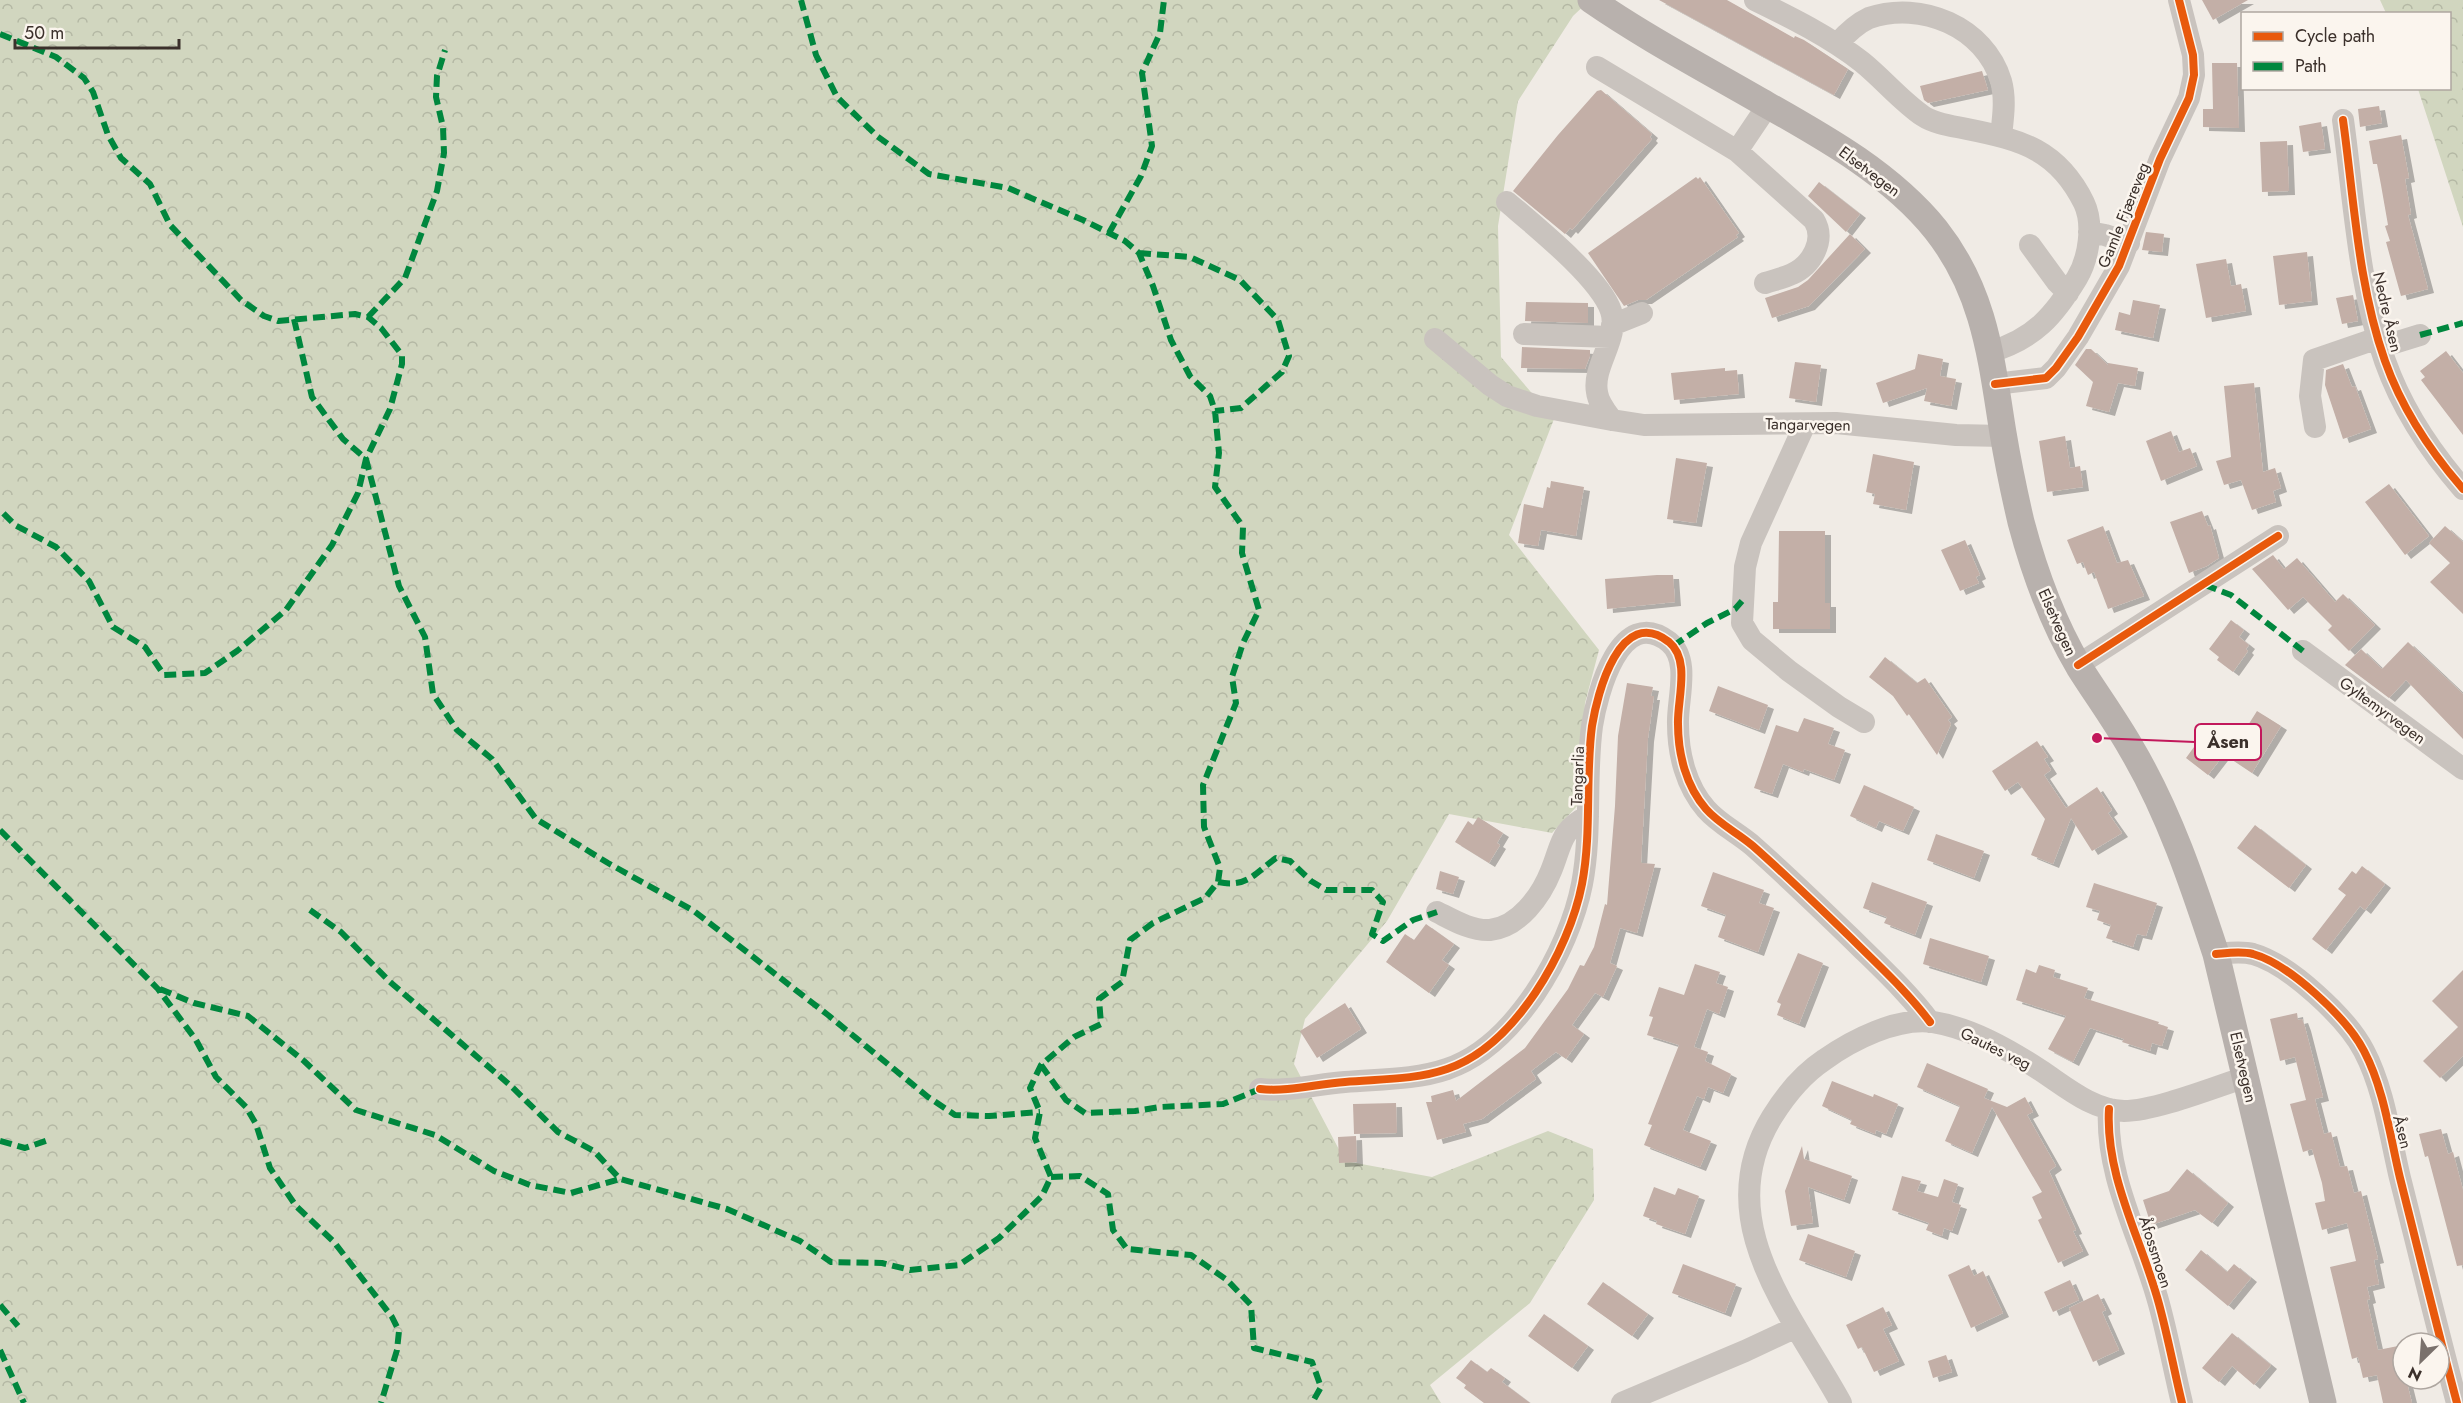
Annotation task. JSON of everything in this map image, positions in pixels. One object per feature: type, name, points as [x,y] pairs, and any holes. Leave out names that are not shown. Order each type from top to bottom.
[{"type":"main road","name":"Elsetvegen","points":[[1591,0],[1852,156],[1888,182],[1928,221],[1957,259],[1983,318],[2003,436],[2030,552],[2052,612],[2078,665],[2132,749],[2157,800],[2196,891],[2216,954],[2323,1403]]},
{"type":"street","points":[[1755,0],[1837,45],[1862,62],[1925,117],[1948,125],[2001,136],[2039,150],[2060,166],[2076,186],[2087,210],[2090,232],[2081,272],[2055,312],[2035,332],[2006,348],[1990,352]]},
{"type":"street","name":"Gamle Fjæreveg","points":[[1995,384],[2046,378],[2056,368],[2106,291],[2129,243],[2160,159],[2189,98],[2193,75],[2193,55],[2179,0]]},
{"type":"street","points":[[1837,45],[1850,30],[1868,19],[1913,6],[1955,24],[1977,40],[1994,62],[2002,83],[2004,100],[2001,136]]},
{"type":"street","points":[[1597,67],[1737,151],[1814,220],[1819,228],[1818,245],[1803,268],[1792,275],[1765,283]]},
{"type":"street","points":[[1737,151],[1768,105]]},
{"type":"street","name":"Nedre Åsen","points":[[2343,120],[2360,245],[2379,343],[2400,396],[2414,422],[2430,447],[2463,489]]},
{"type":"street","points":[[1507,202],[1571,259],[1596,288],[1612,313],[1611,331],[1596,391],[1601,405],[1612,420]]},
{"type":"street","points":[[2090,232],[2105,234],[2129,243]]},
{"type":"street","points":[[2030,244],[2057,282],[2068,293]]},
{"type":"street","points":[[1524,334],[1611,331],[1642,313]]},
{"type":"street","points":[[2315,427],[2310,396],[2314,360],[2420,335]]},
{"type":"street","name":"Tangarvegen","points":[[1435,339],[1490,385],[1507,396],[1537,406],[1612,420],[1644,425],[1836,423],[1978,437],[2003,436]]},
{"type":"street","points":[[1804,424],[1751,543],[1745,567],[1742,623],[1752,640],[1789,671],[1830,702],[1864,722]]},
{"type":"street","points":[[2078,665],[2278,536]]},
{"type":"street","name":"Tangarlia","points":[[1260,1089],[1421,1076],[1449,1069],[1472,1057],[1493,1041],[1519,1014],[1540,985],[1572,923],[1586,858],[1592,729],[1600,693],[1614,657],[1623,643],[1641,633],[1654,634],[1667,640],[1678,655],[1680,669],[1677,722],[1680,753],[1693,792],[1707,810],[1750,843],[1810,899],[1895,982],[1930,1022]]},
{"type":"street","name":"Gyltemyrvegen","points":[[2302,651],[2463,769]]},
{"type":"street","points":[[1437,912],[1473,928],[1490,930],[1506,924],[1534,902],[1545,886],[1567,831],[1573,824],[1588,816]]},
{"type":"street","name":"Åsen","points":[[2216,954],[2254,955],[2275,965],[2327,1004],[2363,1049],[2385,1115],[2457,1403]]},
{"type":"street","name":"Gautes veg","points":[[1841,1403],[1794,1328],[1770,1281],[1757,1245],[1752,1221],[1749,1183],[1758,1144],[1777,1108],[1818,1064],[1859,1039],[1893,1026],[1930,1022],[1953,1027],[1993,1042],[2079,1096],[2109,1109],[2125,1111],[2141,1109],[2246,1077]]},
{"type":"street","name":"Åfossmoen","points":[[2109,1109],[2108,1128],[2112,1157],[2159,1304],[2182,1403]]},
{"type":"street","points":[[1622,1403],[1745,1352],[1794,1328]]},
{"type":"green space","points":[[0,0],[1590,0],[1573,16],[1518,101],[1498,226],[1501,357],[1554,419],[1509,535],[1599,650],[1585,703],[1579,804],[1552,833],[1449,814],[1387,921],[1305,1019],[1294,1064],[1345,1161],[1432,1177],[1548,1131],[1593,1149],[1594,1200],[1530,1303],[1430,1385],[1441,1403],[0,1403]]},
{"type":"green space","points":[[2380,0],[2463,0],[2463,227],[2418,90],[2451,90],[2451,12],[2386,12]]},
{"type":"building","points":[[1659,0],[1727,0],[1794,38],[1795,36],[1804,40],[1848,69],[1834,95]]},
{"type":"building","points":[[2202,0],[2248,0],[2213,20]]},
{"type":"building","points":[[2212,63],[2237,63],[2239,128],[2203,127],[2203,109],[2213,109]]},
{"type":"building","points":[[1982,71],[1988,90],[1928,103],[1924,100],[1920,86]]},
{"type":"building","points":[[1601,90],[1652,134],[1650,137],[1652,139],[1572,230],[1570,228],[1565,234],[1513,191],[1558,135],[1597,91]]},
{"type":"building","points":[[2379,106],[2382,123],[2360,127],[2358,109]]},
{"type":"building","points":[[2321,122],[2325,149],[2303,152],[2299,126]]},
{"type":"building","points":[[2401,135],[2409,178],[2405,179],[2411,214],[2408,215],[2428,289],[2401,296],[2386,242],[2390,241],[2385,226],[2388,225],[2377,164],[2373,164],[2369,141]]},
{"type":"building","points":[[2287,141],[2289,191],[2262,192],[2260,142]]},
{"type":"building","points":[[1696,177],[1698,179],[1700,177],[1739,233],[1736,235],[1738,237],[1646,300],[1638,300],[1624,306],[1588,253]]},
{"type":"building","points":[[1819,182],[1860,214],[1846,232],[1808,196]]},
{"type":"building","points":[[2146,232],[2164,234],[2162,252],[2142,250]]},
{"type":"building","points":[[1850,234],[1865,249],[1809,306],[1772,318],[1765,298],[1798,287],[1808,280]]},
{"type":"building","points":[[2307,252],[2312,301],[2279,305],[2273,256]]},
{"type":"building","points":[[2226,259],[2231,286],[2241,284],[2246,311],[2206,318],[2196,264]]},
{"type":"building","points":[[2353,295],[2358,321],[2342,324],[2336,298]]},
{"type":"building","points":[[2133,300],[2160,305],[2153,338],[2115,330],[2119,312],[2130,315]]},
{"type":"building","points":[[1526,302],[1588,303],[1588,323],[1525,321]]},
{"type":"building","points":[[1522,347],[1590,350],[1590,356],[1585,369],[1521,368]]},
{"type":"building","points":[[2086,349],[2091,349],[2108,365],[2108,363],[2138,368],[2135,386],[2118,383],[2109,412],[2086,406],[2093,382],[2075,365]]},
{"type":"building","points":[[2446,351],[2463,373],[2463,435],[2421,380],[2425,377],[2420,371]]},
{"type":"building","points":[[1918,354],[1943,359],[1940,376],[1956,379],[1951,406],[1924,401],[1927,388],[1883,403],[1876,383],[1915,369]]},
{"type":"building","points":[[1795,362],[1821,365],[1816,402],[1789,398]]},
{"type":"building","points":[[2343,364],[2352,387],[2355,386],[2371,429],[2343,439],[2325,385],[2326,370]]},
{"type":"building","points":[[1725,368],[1725,371],[1737,370],[1739,394],[1674,400],[1671,373]]},
{"type":"building","points":[[2254,383],[2263,472],[2275,468],[2281,488],[2273,491],[2276,502],[2252,510],[2241,480],[2224,485],[2216,461],[2231,457],[2224,386]]},
{"type":"building","points":[[2171,431],[2179,452],[2190,448],[2197,466],[2161,481],[2146,441]]},
{"type":"building","points":[[2065,436],[2070,468],[2080,466],[2083,487],[2047,492],[2039,441]]},
{"type":"building","points":[[1873,454],[1914,462],[1906,510],[1873,504],[1875,494],[1866,492]]},
{"type":"building","points":[[1676,458],[1707,463],[1696,523],[1667,519]]},
{"type":"building","points":[[1551,481],[1584,487],[1576,536],[1541,530],[1538,546],[1518,543],[1524,504],[1543,508],[1547,487],[1550,488]]},
{"type":"building","points":[[2389,484],[2429,536],[2405,555],[2365,502]]},
{"type":"building","points":[[2202,511],[2208,526],[2210,525],[2219,558],[2189,573],[2170,522]]},
{"type":"building","points":[[2103,526],[2117,563],[2128,560],[2144,596],[2108,609],[2094,572],[2088,575],[2083,562],[2077,564],[2067,540]]},
{"type":"building","points":[[2445,526],[2463,542],[2463,614],[2430,582],[2450,563],[2429,543]]},
{"type":"building","points":[[1779,531],[1825,531],[1825,603],[1830,603],[1830,629],[1773,629],[1773,602],[1778,602]]},
{"type":"building","points":[[1965,540],[1980,575],[1976,577],[1979,583],[1960,591],[1941,550]]},
{"type":"building","points":[[2273,555],[2284,569],[2297,558],[2335,602],[2343,594],[2375,625],[2349,651],[2328,630],[2332,626],[2303,597],[2288,610],[2252,569]]},
{"type":"building","points":[[1673,575],[1675,602],[1607,609],[1605,579]]},
{"type":"building","points":[[2231,620],[2244,630],[2239,637],[2249,645],[2246,649],[2248,651],[2233,672],[2217,660],[2219,657],[2209,649]]},
{"type":"building","points":[[2408,642],[2463,694],[2463,739],[2406,680],[2389,698],[2345,665],[2361,649],[2382,669]]},
{"type":"building","points":[[1885,657],[1917,683],[1925,678],[1952,717],[1948,720],[1951,724],[1937,755],[1909,714],[1907,716],[1893,696],[1869,677]]},
{"type":"building","points":[[1627,683],[1653,687],[1651,696],[1654,696],[1648,738],[1641,863],[1655,864],[1637,933],[1620,928],[1610,963],[1617,966],[1603,997],[1595,993],[1572,1025],[1584,1034],[1566,1059],[1556,1052],[1531,1071],[1536,1079],[1482,1119],[1463,1124],[1466,1132],[1437,1140],[1426,1102],[1432,1102],[1431,1096],[1453,1090],[1456,1101],[1525,1048],[1568,989],[1580,965],[1584,966],[1594,947],[1605,904],[1607,905],[1618,736]]},
{"type":"building","points":[[1718,686],[1768,705],[1759,730],[1709,711]]},
{"type":"building","points":[[2257,711],[2281,726],[2252,773],[2228,757]]},
{"type":"building","points":[[1804,718],[1834,728],[1828,744],[1845,750],[1834,780],[1783,764],[1772,794],[1754,788],[1776,725],[1798,732]]},
{"type":"building","points":[[2202,736],[2225,753],[2208,775],[2186,758]]},
{"type":"building","points":[[2037,741],[2048,757],[2044,759],[2051,770],[2044,775],[2066,808],[2097,787],[2112,810],[2108,813],[2122,833],[2092,851],[2071,818],[2053,864],[2031,855],[2045,819],[2018,782],[2005,791],[1992,771]]},
{"type":"building","points":[[1864,785],[1914,807],[1903,831],[1879,821],[1876,828],[1850,816]]},
{"type":"building","points":[[1478,817],[1503,833],[1497,843],[1500,845],[1489,863],[1455,842],[1468,821],[1473,825]]},
{"type":"building","points":[[2255,825],[2306,865],[2289,888],[2237,848]]},
{"type":"building","points":[[1936,834],[1984,851],[1974,878],[1927,860]]},
{"type":"building","points":[[2362,866],[2385,884],[2365,910],[2360,906],[2326,950],[2312,939],[2346,895],[2338,889],[2352,871],[2356,874]]},
{"type":"building","points":[[1440,871],[1459,877],[1453,894],[1436,889]]},
{"type":"building","points":[[1713,872],[1764,890],[1759,903],[1774,908],[1758,952],[1718,937],[1726,915],[1701,906]]},
{"type":"building","points":[[1872,882],[1927,902],[1915,935],[1884,923],[1887,917],[1863,908]]},
{"type":"building","points":[[2094,883],[2157,903],[2146,936],[2137,934],[2133,947],[2106,938],[2111,925],[2097,920],[2100,911],[2086,907]]},
{"type":"building","points":[[1426,924],[1454,944],[1442,960],[1449,965],[1429,993],[1386,962],[1405,934],[1414,940]]},
{"type":"building","points":[[1930,938],[1989,956],[1981,982],[1923,964]]},
{"type":"building","points":[[1798,953],[1823,963],[1799,1024],[1777,1015],[1781,1004],[1777,1002]]},
{"type":"building","points":[[1695,964],[1720,972],[1716,983],[1728,987],[1719,1014],[1707,1009],[1694,1047],[1708,1052],[1705,1061],[1731,1074],[1723,1093],[1708,1087],[1704,1099],[1697,1096],[1683,1130],[1711,1141],[1700,1167],[1644,1145],[1652,1125],[1648,1124],[1679,1045],[1647,1035],[1653,1017],[1649,1016],[1659,987],[1684,995]]},
{"type":"building","points":[[2039,965],[2055,970],[2053,977],[2088,988],[2084,998],[2168,1027],[2162,1046],[2152,1043],[2150,1051],[2122,1042],[2124,1039],[2090,1028],[2073,1062],[2048,1049],[2066,1016],[2016,1000],[2026,969],[2036,973]]},
{"type":"building","points":[[2463,970],[2463,1056],[2440,1078],[2423,1061],[2458,1027],[2432,1001]]},
{"type":"building","points":[[1345,1003],[1361,1029],[1317,1058],[1300,1031]]},
{"type":"building","points":[[2297,1013],[2298,1020],[2302,1019],[2305,1027],[2323,1097],[2315,1099],[2324,1134],[2331,1132],[2340,1167],[2347,1166],[2354,1193],[2361,1191],[2378,1259],[2374,1260],[2379,1284],[2367,1287],[2370,1299],[2367,1300],[2378,1350],[2391,1347],[2391,1391],[2409,1391],[2412,1403],[2383,1403],[2377,1375],[2363,1378],[2358,1357],[2352,1359],[2330,1267],[2356,1261],[2347,1223],[2322,1230],[2315,1203],[2325,1201],[2322,1183],[2312,1149],[2303,1152],[2290,1104],[2306,1100],[2295,1057],[2280,1061],[2270,1019]]},
{"type":"building","points":[[1927,1063],[1988,1089],[1984,1098],[2007,1107],[2025,1097],[2033,1112],[2027,1115],[2056,1166],[2049,1171],[2083,1251],[2058,1263],[2038,1220],[2042,1218],[2032,1197],[2042,1192],[1992,1107],[1972,1153],[1945,1141],[1960,1106],[1917,1087]]},
{"type":"building","points":[[1832,1081],[1898,1104],[1886,1134],[1876,1130],[1875,1134],[1850,1124],[1852,1120],[1822,1106]]},
{"type":"building","points":[[1396,1103],[1397,1133],[1354,1134],[1353,1104]]},
{"type":"building","points":[[2441,1129],[2448,1154],[2453,1152],[2463,1190],[2463,1265],[2457,1266],[2428,1156],[2425,1157],[2419,1134]]},
{"type":"building","points":[[1356,1136],[1357,1162],[1339,1163],[1338,1137]]},
{"type":"building","points":[[1802,1146],[1804,1159],[1852,1176],[1844,1200],[1808,1187],[1813,1223],[1791,1226],[1785,1191]]},
{"type":"building","points":[[2187,1169],[2228,1203],[2212,1223],[2195,1210],[2151,1225],[2143,1200],[2169,1191]]},
{"type":"building","points":[[1902,1176],[1921,1181],[1917,1191],[1938,1197],[1944,1179],[1958,1184],[1952,1202],[1961,1205],[1952,1231],[1944,1228],[1942,1236],[1926,1230],[1929,1223],[1892,1210]]},
{"type":"building","points":[[1654,1187],[1675,1195],[1678,1188],[1699,1196],[1685,1234],[1656,1224],[1657,1221],[1643,1216]]},
{"type":"building","points":[[1808,1234],[1855,1251],[1846,1277],[1799,1260]]},
{"type":"building","points":[[2201,1250],[2227,1272],[2234,1264],[2251,1278],[2228,1306],[2185,1270]]},
{"type":"building","points":[[1683,1264],[1736,1284],[1725,1313],[1672,1293]]},
{"type":"building","points":[[1969,1265],[1974,1276],[1983,1271],[2003,1313],[1971,1328],[1948,1275]]},
{"type":"building","points":[[2070,1280],[2079,1300],[2053,1312],[2044,1292]]},
{"type":"building","points":[[1603,1282],[1648,1314],[1632,1336],[1587,1304]]},
{"type":"building","points":[[2098,1294],[2106,1310],[2102,1312],[2119,1350],[2093,1362],[2069,1308]]},
{"type":"building","points":[[1883,1307],[1892,1325],[1883,1329],[1899,1361],[1874,1372],[1862,1347],[1858,1349],[1846,1325]]},
{"type":"building","points":[[1544,1314],[1588,1346],[1572,1368],[1528,1336]]},
{"type":"building","points":[[2232,1333],[2271,1365],[2254,1385],[2232,1366],[2219,1382],[2202,1368]]},
{"type":"building","points":[[1946,1355],[1952,1372],[1933,1378],[1928,1361]]},
{"type":"building","points":[[1471,1360],[1487,1372],[1491,1368],[1505,1378],[1502,1382],[1530,1403],[1484,1403],[1464,1388],[1466,1385],[1456,1378]]},
{"type":"marked path","points":[[310,910],[341,932],[389,981],[511,1086],[558,1132],[594,1151],[620,1179],[727,1209],[800,1241],[831,1262],[882,1263],[910,1270],[959,1265],[999,1238],[1042,1196],[1051,1177],[1035,1138],[1040,1112],[1030,1088],[1041,1065],[1074,1037],[1101,1024],[1099,999],[1122,982],[1130,940],[1153,923],[1205,898],[1218,882],[1220,868],[1204,827],[1203,785],[1236,703],[1232,677],[1243,643],[1259,610],[1242,553],[1243,527],[1215,487],[1219,453],[1215,411],[1210,396],[1190,376],[1171,340],[1139,253],[1125,241],[1083,220],[1008,188],[929,174],[877,136],[837,97],[816,55],[801,0]]},
{"type":"marked path","points":[[1109,233],[1141,176],[1152,146],[1142,73],[1160,33],[1164,0]]},
{"type":"marked path","points":[[0,34],[56,57],[84,78],[93,92],[108,135],[121,158],[150,184],[170,225],[241,300],[264,316],[278,321],[355,314],[368,317],[381,328],[402,355],[402,364],[390,409],[366,459],[358,493],[332,545],[286,610],[237,651],[205,673],[164,675],[145,647],[113,627],[89,581],[56,547],[15,525],[0,510]]},
{"type":"marked path","points":[[368,317],[405,278],[437,191],[444,153],[443,127],[436,97],[437,76],[445,50]]},
{"type":"marked path","points":[[1139,253],[1190,257],[1240,280],[1278,320],[1289,356],[1282,372],[1241,408],[1215,411]]},
{"type":"marked path","points":[[294,319],[312,397],[343,439],[366,459],[399,586],[425,637],[433,694],[457,730],[492,759],[536,819],[694,911],[828,1015],[928,1097],[955,1115],[989,1116],[1040,1112]]},
{"type":"marked path","points":[[2420,335],[2463,323]]},
{"type":"marked path","points":[[2205,585],[2231,595],[2303,651]]},
{"type":"marked path","points":[[1673,646],[1707,623],[1735,609],[1742,601]]},
{"type":"marked path","points":[[0,830],[158,989],[196,1040],[216,1077],[246,1107],[256,1124],[270,1168],[296,1206],[334,1242],[392,1317],[399,1331],[397,1350],[381,1403]]},
{"type":"marked path","points":[[1218,882],[1243,881],[1276,858],[1290,861],[1311,881],[1326,890],[1372,890],[1383,902],[1372,934],[1383,941],[1413,920],[1437,912]]},
{"type":"marked path","points":[[160,989],[194,1003],[248,1016],[304,1061],[356,1110],[435,1135],[494,1171],[530,1185],[571,1193],[620,1179]]},
{"type":"marked path","points":[[1041,1065],[1066,1100],[1085,1113],[1223,1104],[1260,1089]]},
{"type":"marked path","points":[[0,1141],[25,1148],[51,1139]]},
{"type":"marked path","points":[[1051,1177],[1080,1176],[1108,1194],[1113,1230],[1127,1249],[1191,1255],[1227,1280],[1251,1305],[1254,1348],[1312,1362],[1321,1387],[1312,1403]]},
{"type":"marked path","points":[[0,1305],[18,1326]]},
{"type":"marked path","points":[[0,1350],[24,1403]]},
{"type":"cycle path","points":[[1995,384],[2046,378],[2078,337],[2119,266],[2160,159],[2189,98],[2194,75],[2193,55],[2179,0]]},
{"type":"cycle path","points":[[2343,120],[2363,272],[2385,361],[2408,413],[2439,460],[2463,489]]},
{"type":"cycle path","points":[[2078,665],[2278,536]]},
{"type":"cycle path","points":[[1260,1089],[1292,1089],[1435,1073],[1472,1057],[1495,1040],[1516,1018],[1552,966],[1565,938],[1582,884],[1588,825],[1590,746],[1599,694],[1614,658],[1624,643],[1637,635],[1652,633],[1669,642],[1680,659],[1678,735],[1684,769],[1699,800],[1711,814],[1753,846],[1791,880],[1882,968],[1930,1022]]},
{"type":"cycle path","points":[[2216,954],[2239,952],[2253,954],[2283,969],[2331,1008],[2345,1023],[2364,1051],[2382,1097],[2457,1403]]},
{"type":"cycle path","points":[[2109,1109],[2109,1134],[2119,1184],[2159,1304],[2182,1403]]},
{"type":"place","name":"Åsen","points":[[2097,738]]}]
